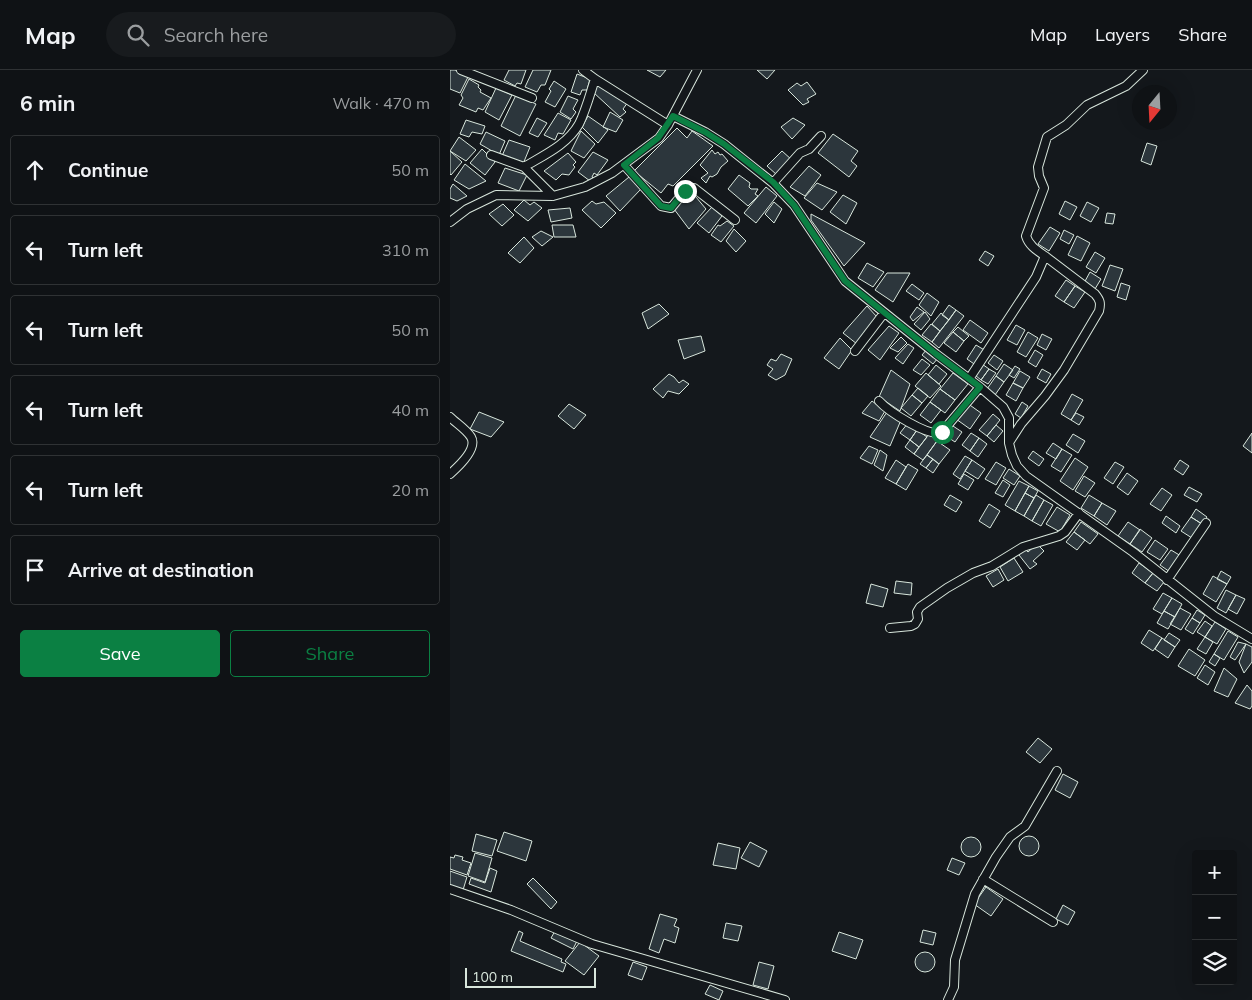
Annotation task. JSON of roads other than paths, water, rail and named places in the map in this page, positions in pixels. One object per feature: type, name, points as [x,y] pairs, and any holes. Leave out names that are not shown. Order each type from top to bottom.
[{"type":"street","points":[[461,70],[532,98]]},
{"type":"street","points":[[583,70],[668,125]]},
{"type":"street","points":[[450,222],[467,208],[496,195],[553,196],[585,187],[612,173],[658,138],[668,125],[697,70]]},
{"type":"street","points":[[1009,443],[1021,424],[1046,396],[1064,370],[1099,311],[1100,305],[1100,300],[1096,294],[1027,241],[1026,236],[1044,188],[1038,168],[1045,140],[1050,134],[1066,125],[1087,105],[1126,86],[1143,70]]},
{"type":"street","points":[[524,167],[550,152],[572,134],[582,116],[596,80]]},
{"type":"street","points":[[673,116],[724,144],[773,182],[794,205],[845,281],[980,387],[1006,412],[1009,418],[1009,443],[1012,455],[1017,466],[1026,476],[1133,552],[1214,616],[1252,640]]},
{"type":"street","points":[[773,182],[800,153],[809,149],[821,136]]},
{"type":"street","points":[[491,155],[524,167],[553,196]]},
{"type":"street","points":[[624,165],[661,206],[671,208],[685,191],[694,188],[735,220]]},
{"type":"street","points":[[969,379],[1036,277],[1045,256]]},
{"type":"street","points":[[855,352],[884,313]]},
{"type":"street","points":[[879,401],[885,408],[938,434],[942,432],[980,387]]},
{"type":"street","points":[[450,417],[470,436],[472,441],[468,454],[450,474]]},
{"type":"street","points":[[890,628],[915,624],[920,607],[947,588],[974,573],[992,566],[1022,547],[1059,536],[1065,532],[1079,513]]},
{"type":"street","points":[[1167,580],[1206,523]]},
{"type":"street","points":[[948,1000],[954,987],[955,960],[959,944],[975,894],[1010,837],[1025,826],[1057,771]]},
{"type":"street","points":[[983,879],[1053,922]]},
{"type":"street","points":[[450,889],[511,910],[592,944],[784,1000]]}]
